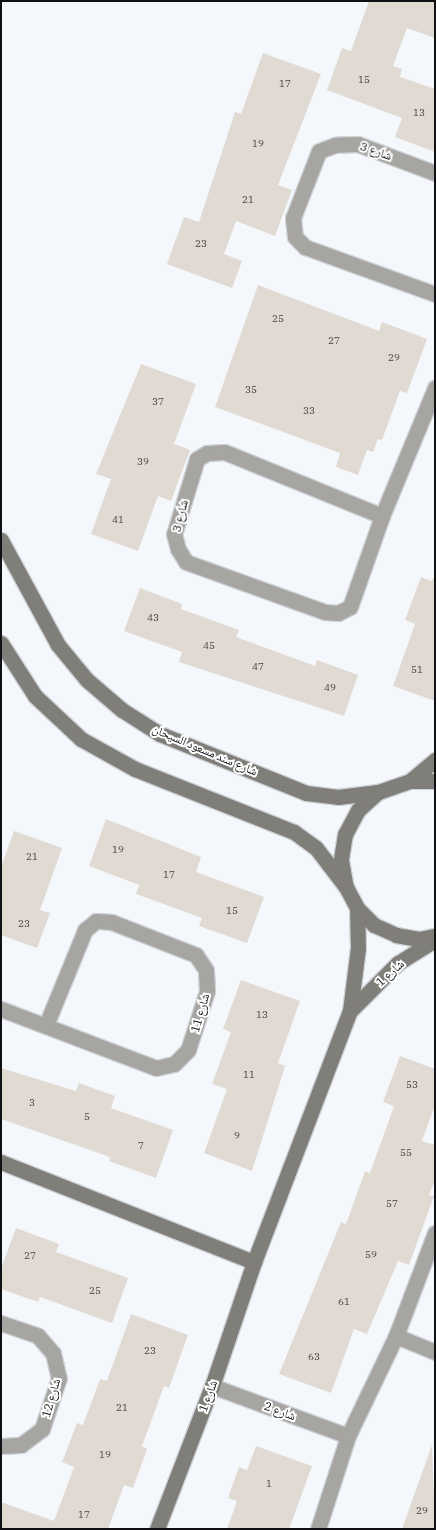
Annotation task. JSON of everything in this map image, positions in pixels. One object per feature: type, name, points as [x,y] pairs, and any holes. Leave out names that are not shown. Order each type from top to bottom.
[{"type":"main road","name":"شارع سند مسعود السيحان","points":[[1,540],[58,645],[88,680],[122,710],[160,734],[306,793],[338,797],[378,792]]},
{"type":"main road","points":[[1,643],[35,696],[81,739],[136,769],[294,832],[316,848],[346,887],[357,908],[374,924],[396,935],[419,939],[435,936]]},
{"type":"main road","points":[[346,887],[341,860],[345,834],[358,810],[378,792],[410,781],[435,760]]},
{"type":"main road","points":[[410,781],[435,782]]},
{"type":"main road","name":"شارع 1","points":[[157,1529],[212,1386],[254,1262],[350,1011],[358,948],[357,908]]},
{"type":"main road","name":"شارع 1","points":[[350,1011],[398,963],[435,940]]},
{"type":"main road","points":[[1,1162],[254,1262]]},
{"type":"street","name":"شارع 3","points":[[435,172],[358,144],[335,145],[319,151],[293,218],[295,237],[305,247],[435,294]]},
{"type":"street","name":"شارع 3","points":[[382,516],[224,452],[207,453],[196,459],[174,534],[178,549],[186,562],[325,612],[338,613],[350,607],[382,516],[431,412],[435,388]]},
{"type":"street","name":"شارع 11","points":[[1,1009],[156,1068],[174,1064],[188,1050],[207,991],[206,970],[196,956],[112,922],[96,921],[85,930],[46,1025]]},
{"type":"street","points":[[318,1529],[348,1436],[396,1336],[435,1233]]},
{"type":"street","name":"شارع 12","points":[[1,1323],[38,1336],[53,1353],[59,1378],[42,1429],[21,1445],[1,1446]]},
{"type":"street","points":[[396,1336],[435,1352]]},
{"type":"street","name":"شارع 2","points":[[212,1386],[348,1436]]},
{"type":"building","points":[[369,1],[435,1],[435,38],[407,28],[393,66],[402,69],[400,77],[435,89],[435,152],[395,137],[402,118],[327,90],[342,48],[351,51]]},
{"type":"building","points":[[263,53],[321,74],[278,185],[292,190],[275,236],[236,221],[224,254],[242,261],[232,288],[167,264],[184,217],[199,222],[235,112],[241,114]]},
{"type":"building","points":[[258,285],[379,331],[382,322],[427,339],[407,393],[400,391],[382,440],[378,439],[373,452],[367,450],[358,475],[336,467],[340,453],[215,407]]},
{"type":"building","points":[[141,364],[196,384],[174,444],[190,450],[171,501],[158,496],[138,551],[91,534],[111,479],[96,474]]},
{"type":"building","points":[[421,577],[431,581],[435,577],[435,701],[393,686],[415,624],[405,620]]},
{"type":"building","points":[[140,588],[182,604],[181,609],[239,630],[236,637],[315,666],[317,660],[358,675],[344,716],[179,662],[182,652],[124,631]]},
{"type":"building","points":[[106,819],[201,857],[196,872],[264,897],[247,943],[199,926],[202,918],[136,894],[139,885],[89,866]]},
{"type":"building","points":[[14,831],[62,848],[40,910],[50,913],[37,948],[1,935],[1,867]]},
{"type":"building","points":[[241,980],[300,1001],[278,1063],[285,1066],[252,1171],[204,1153],[227,1089],[212,1084],[231,1032],[223,1029]]},
{"type":"building","points":[[400,1056],[435,1069],[435,1105],[422,1141],[435,1145],[435,1180],[429,1195],[434,1196],[409,1265],[398,1261],[367,1334],[354,1329],[331,1393],[279,1374],[341,1222],[346,1224],[365,1171],[370,1173],[394,1106],[383,1102]]},
{"type":"building","points":[[1,1068],[76,1091],[79,1083],[115,1096],[111,1108],[173,1130],[156,1178],[109,1161],[110,1157],[1,1119]]},
{"type":"building","points":[[16,1228],[59,1244],[56,1252],[128,1278],[112,1323],[40,1297],[38,1302],[1,1289],[1,1269]]},
{"type":"building","points":[[131,1314],[188,1335],[169,1388],[164,1386],[142,1446],[147,1449],[133,1488],[124,1485],[108,1529],[1,1529],[1,1502],[54,1521],[74,1467],[62,1462],[77,1423],[83,1425],[100,1379],[107,1381]]},
{"type":"building","points":[[432,1445],[435,1529],[402,1529]]},
{"type":"building","points":[[256,1446],[312,1466],[289,1529],[227,1529],[237,1501],[228,1498],[239,1467],[247,1470]]}]
